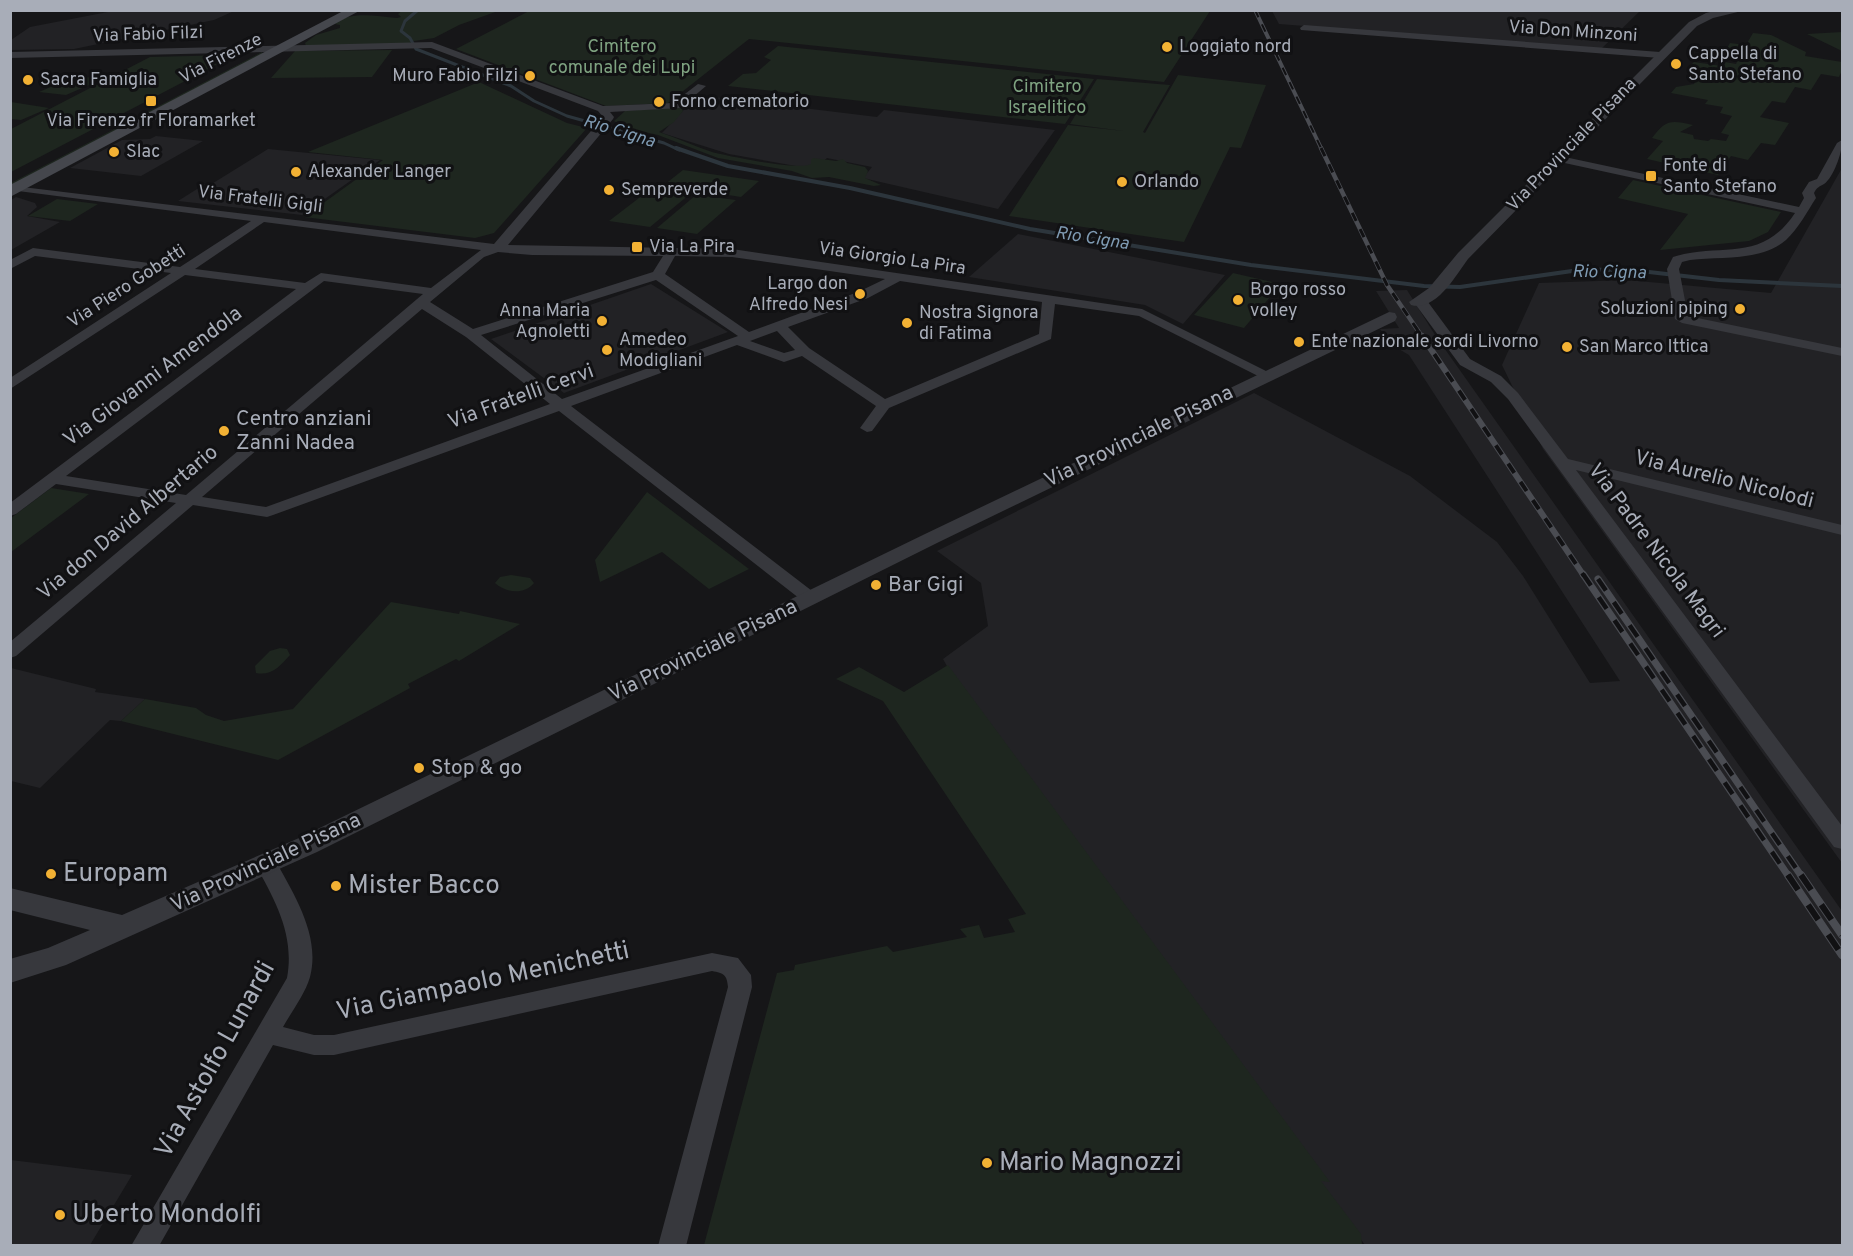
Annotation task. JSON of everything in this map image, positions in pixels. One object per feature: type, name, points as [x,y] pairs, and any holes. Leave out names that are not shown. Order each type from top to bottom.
[{"type":"main road","name":"Via Firenze","points":[[13,186],[337,10]]},
{"type":"main road","name":"Via Firenze","points":[[13,186],[354,10]]},
{"type":"street","name":"Via Provinciale Pisana","points":[[1419,302],[1435,291],[1463,256],[1693,24],[1710,15],[1741,10]]},
{"type":"street","name":"Via Don Minzoni","points":[[1304,28],[1660,55]]},
{"type":"street","name":"Via Fabio Filzi","points":[[12,56],[425,45],[447,49],[602,109]]},
{"type":"street","points":[[602,109],[676,106],[701,86]]},
{"type":"street","points":[[497,248],[609,119],[609,114],[602,109]]},
{"type":"street","points":[[1842,143],[1821,181],[1824,187],[1819,196],[1810,198],[1786,233],[1768,246],[1689,256],[1677,260],[1674,276],[1682,319],[1842,352]]},
{"type":"street","points":[[1560,159],[1801,211]]},
{"type":"street","name":"Via Fratelli Gigli","points":[[13,186],[497,248]]},
{"type":"street","name":"Via Piero Gobetti","points":[[10,385],[263,218]]},
{"type":"street","name":"Via Giorgio La Pira","points":[[497,248],[732,254],[1142,313],[1267,375]]},
{"type":"street","name":"Via don David Albertario","points":[[11,652],[428,297],[480,254],[497,248]]},
{"type":"street","points":[[10,265],[33,252],[308,287]]},
{"type":"street","points":[[471,334],[658,275],[671,253]]},
{"type":"street","points":[[658,275],[743,339],[784,358],[804,351]]},
{"type":"street","name":"Via Giovanni Amendola","points":[[10,511],[321,277],[428,297]]},
{"type":"street","name":"Via Fratelli Cervi","points":[[189,500],[267,512],[780,326],[863,295],[897,278]]},
{"type":"street","points":[[428,297],[471,334],[677,497],[810,598]]},
{"type":"street","points":[[867,428],[884,405],[1046,336],[1049,300]]},
{"type":"street","name":"Via Padre Nicola Magri","points":[[1419,302],[1465,362],[1505,386],[1842,842]]},
{"type":"street","name":"Via Provinciale Pisana","points":[[10,971],[56,957],[266,864],[1389,317]]},
{"type":"street","points":[[780,326],[804,351],[884,405]]},
{"type":"street","name":"Via Aurelio Nicolodi","points":[[1562,462],[1842,530]]},
{"type":"street","points":[[53,479],[189,500]]},
{"type":"street","name":"Via Astolfo Lunardi","points":[[144,1245],[298,979],[302,953],[295,924],[266,864]]},
{"type":"street","points":[[10,899],[124,927]]},
{"type":"street","name":"Via Giampaolo Menichetti","points":[[267,1033],[314,1045],[334,1045],[712,962],[733,967],[739,975],[740,984],[672,1245]]},
{"type":"shaded area","points":[[113,11],[234,11],[214,20],[74,49],[11,50],[11,40],[30,27]]},
{"type":"shaded area","points":[[1272,11],[1640,11],[1601,49],[1279,24]]},
{"type":"shaded area","points":[[714,97],[877,117],[884,110],[1055,130],[998,209],[863,178],[872,167],[827,158],[813,169],[729,154],[662,133],[694,99]]},
{"type":"shaded area","points":[[156,136],[203,141],[141,176],[70,168],[122,140],[150,139]]},
{"type":"shaded area","name":"Alexander Langer","points":[[268,149],[380,160],[302,215],[178,201],[205,184],[210,185]]},
{"type":"shaded area","points":[[1842,168],[1842,863],[1543,449],[1502,365],[1539,283],[1627,280],[1771,293]]},
{"type":"shaded area","points":[[16,197],[35,203],[37,207],[27,216],[60,222],[11,250],[11,200]]},
{"type":"shaded area","points":[[1018,234],[1225,275],[1183,324],[1145,305],[969,277]]},
{"type":"shaded area","points":[[651,284],[728,332],[564,393],[491,339]]},
{"type":"shaded area","points":[[1407,290],[1435,335],[1842,911],[1842,1245],[1365,1245],[959,688],[943,659],[988,626],[981,583],[937,551],[1254,393],[1410,476],[1497,542],[1523,576],[1590,683],[1620,681],[1409,355],[1392,345],[1380,329],[1399,328],[1376,291]]},
{"type":"shaded area","points":[[11,668],[96,689],[95,692],[145,699],[121,721],[110,720],[40,788],[11,781]]},
{"type":"shaded area","name":"Uberto Mondolfi","points":[[11,1160],[132,1175],[90,1245],[11,1245]]},
{"type":"green space","points":[[403,10],[498,11],[459,25],[434,38],[407,44],[306,46],[305,43],[316,35],[340,28],[340,25],[335,24],[349,17],[365,15],[397,18],[401,17],[398,14]]},
{"type":"green space","name":"Cimitero comunale dei Lupi","points":[[529,11],[1210,11],[1164,82],[749,39],[668,103],[606,106],[456,49]]},
{"type":"green space","points":[[1842,32],[1842,51],[1807,34]]},
{"type":"green space","points":[[1753,33],[1771,35],[1806,52],[1805,56],[1842,62],[1839,77],[1821,74],[1811,90],[1795,87],[1785,103],[1772,101],[1760,117],[1789,123],[1775,145],[1761,143],[1748,160],[1731,156],[1718,175],[1647,159],[1663,141],[1652,138],[1661,127],[1670,122],[1693,125],[1680,132],[1693,135],[1694,139],[1726,141],[1729,135],[1721,133],[1732,116],[1720,113],[1723,107],[1705,104],[1708,100],[1671,93],[1676,87],[1694,84],[1696,80],[1687,78],[1691,72],[1715,75],[1716,71],[1689,67],[1694,62],[1722,66],[1725,62],[1736,64],[1739,57],[1723,55],[1730,43],[1746,45]]},
{"type":"green space","name":"Cimitero Israelitico","points":[[778,46],[1094,79],[1065,124],[728,86],[743,74],[756,73],[771,60],[764,57]]},
{"type":"green space","points":[[392,50],[372,77],[271,78],[295,51]]},
{"type":"green space","points":[[262,52],[263,54],[11,188],[11,183]]},
{"type":"green space","points":[[230,55],[231,57],[11,172],[11,129],[150,57]]},
{"type":"green space","name":"Orlando","points":[[1178,75],[1266,85],[1241,148],[1230,147],[1184,242],[1009,216],[1068,125],[1124,131],[1070,124],[1097,79],[1170,85],[1143,132],[1145,133]]},
{"type":"green space","points":[[77,76],[103,79],[66,95],[39,92]]},
{"type":"green space","points":[[479,82],[567,123],[587,128],[494,233],[475,238],[304,217],[383,160],[308,152]]},
{"type":"green space","points":[[11,102],[49,108],[21,120],[11,119]]},
{"type":"green space","points":[[681,107],[683,111],[674,122],[659,132],[712,152],[763,162],[804,166],[811,164],[813,158],[836,161],[843,159],[847,163],[865,167],[868,171],[865,178],[881,185],[874,186],[829,177],[812,178],[792,171],[718,158],[658,135],[627,128],[614,121],[625,111]]},
{"type":"green space","points":[[683,170],[759,181],[741,197],[664,185]]},
{"type":"green space","points":[[1633,180],[1781,212],[1768,232],[1749,241],[1660,250],[1688,214],[1618,198]]},
{"type":"green space","points":[[652,188],[690,194],[650,227],[609,221]]},
{"type":"green space","points":[[696,195],[736,200],[697,234],[657,228]]},
{"type":"green space","points":[[57,199],[98,204],[70,221],[28,216]]},
{"type":"green space","name":"Borgo rosso volley","points":[[1233,273],[1281,284],[1244,328],[1194,315]]},
{"type":"green space","points":[[51,488],[89,494],[11,552],[11,518]]},
{"type":"green space","points":[[647,492],[749,569],[709,589],[662,552],[600,582],[595,560]]},
{"type":"green space","points":[[511,575],[530,578],[534,583],[520,591],[510,591],[495,583],[500,577]]},
{"type":"green space","points":[[391,602],[459,614],[460,611],[520,624],[459,661],[456,659],[408,684],[410,688],[278,760],[121,721],[145,699],[196,708],[206,715],[224,721],[293,709]]},
{"type":"green space","points":[[280,648],[287,649],[290,655],[283,663],[271,672],[256,673],[255,666],[270,651]]},
{"type":"green space","points":[[948,665],[1330,1182],[1321,1181],[1361,1234],[1362,1245],[704,1245],[777,973],[794,970],[795,965],[887,946],[893,952],[967,937],[960,929],[979,925],[984,938],[1015,932],[1008,919],[1026,914],[883,701],[836,679],[859,667],[904,692]]},
{"type":"waterway","name":"Rio Cigna","points":[[418,10],[405,21],[401,31],[410,38],[416,49],[511,86],[534,101],[567,116],[664,143],[679,150]]},
{"type":"waterway","name":"Rio Cigna","points":[[676,148],[728,166],[850,188],[1030,229],[1251,265],[1424,286],[1460,287],[1586,269],[1649,272],[1719,280],[1842,286]]},
{"type":"railway","points":[[1255,10],[1322,150]]},
{"type":"railway","points":[[1321,148],[1387,285],[1423,338]]},
{"type":"railway","points":[[1422,336],[1584,576]]},
{"type":"railway","points":[[1583,574],[1789,877]]},
{"type":"railway","points":[[1598,579],[1802,877]]},
{"type":"railway","points":[[1788,875],[1842,955]]},
{"type":"railway","points":[[1801,875],[1842,935]]},
{"type":"place","name":"Loggiato nord","points":[[1167,47]]},
{"type":"place","name":"Cappella di Santo Stefano","points":[[1676,64]]},
{"type":"place","name":"Muro Fabio Filzi","points":[[530,76]]},
{"type":"place","name":"Sacra Famiglia","points":[[28,80]]},
{"type":"place","name":"Via Firenze fr Floramarket","points":[[151,101]]},
{"type":"place","name":"Forno crematorio","points":[[659,102]]},
{"type":"place","name":"Slac","points":[[114,152]]},
{"type":"place","name":"Alexander Langer","points":[[296,172]]},
{"type":"place","name":"Fonte di Santo Stefano","points":[[1651,176]]},
{"type":"place","name":"Orlando","points":[[1122,182]]},
{"type":"place","name":"Sempreverde","points":[[609,190]]},
{"type":"place","name":"Via La Pira","points":[[637,247]]},
{"type":"place","name":"Largo don Alfredo Nesi","points":[[860,294]]},
{"type":"place","name":"Borgo rosso volley","points":[[1238,300]]},
{"type":"place","name":"Soluzioni piping","points":[[1740,309]]},
{"type":"place","name":"Anna Maria Agnoletti","points":[[602,321]]},
{"type":"place","name":"Nostra Signora di Fatima","points":[[907,323]]},
{"type":"place","name":"Ente nazionale sordi Livorno","points":[[1299,342]]},
{"type":"place","name":"San Marco Ittica","points":[[1567,347]]},
{"type":"place","name":"Amedeo Modigliani","points":[[607,350]]},
{"type":"place","name":"Centro anziani Zanni Nadea","points":[[224,431]]},
{"type":"place","name":"Bar Gigi","points":[[876,585]]},
{"type":"place","name":"Stop & go","points":[[419,768]]},
{"type":"place","name":"Europam","points":[[51,874]]},
{"type":"place","name":"Mister Bacco","points":[[336,886]]},
{"type":"place","name":"Mario Magnozzi","points":[[987,1163]]},
{"type":"place","name":"Uberto Mondolfi","points":[[60,1215]]}]
